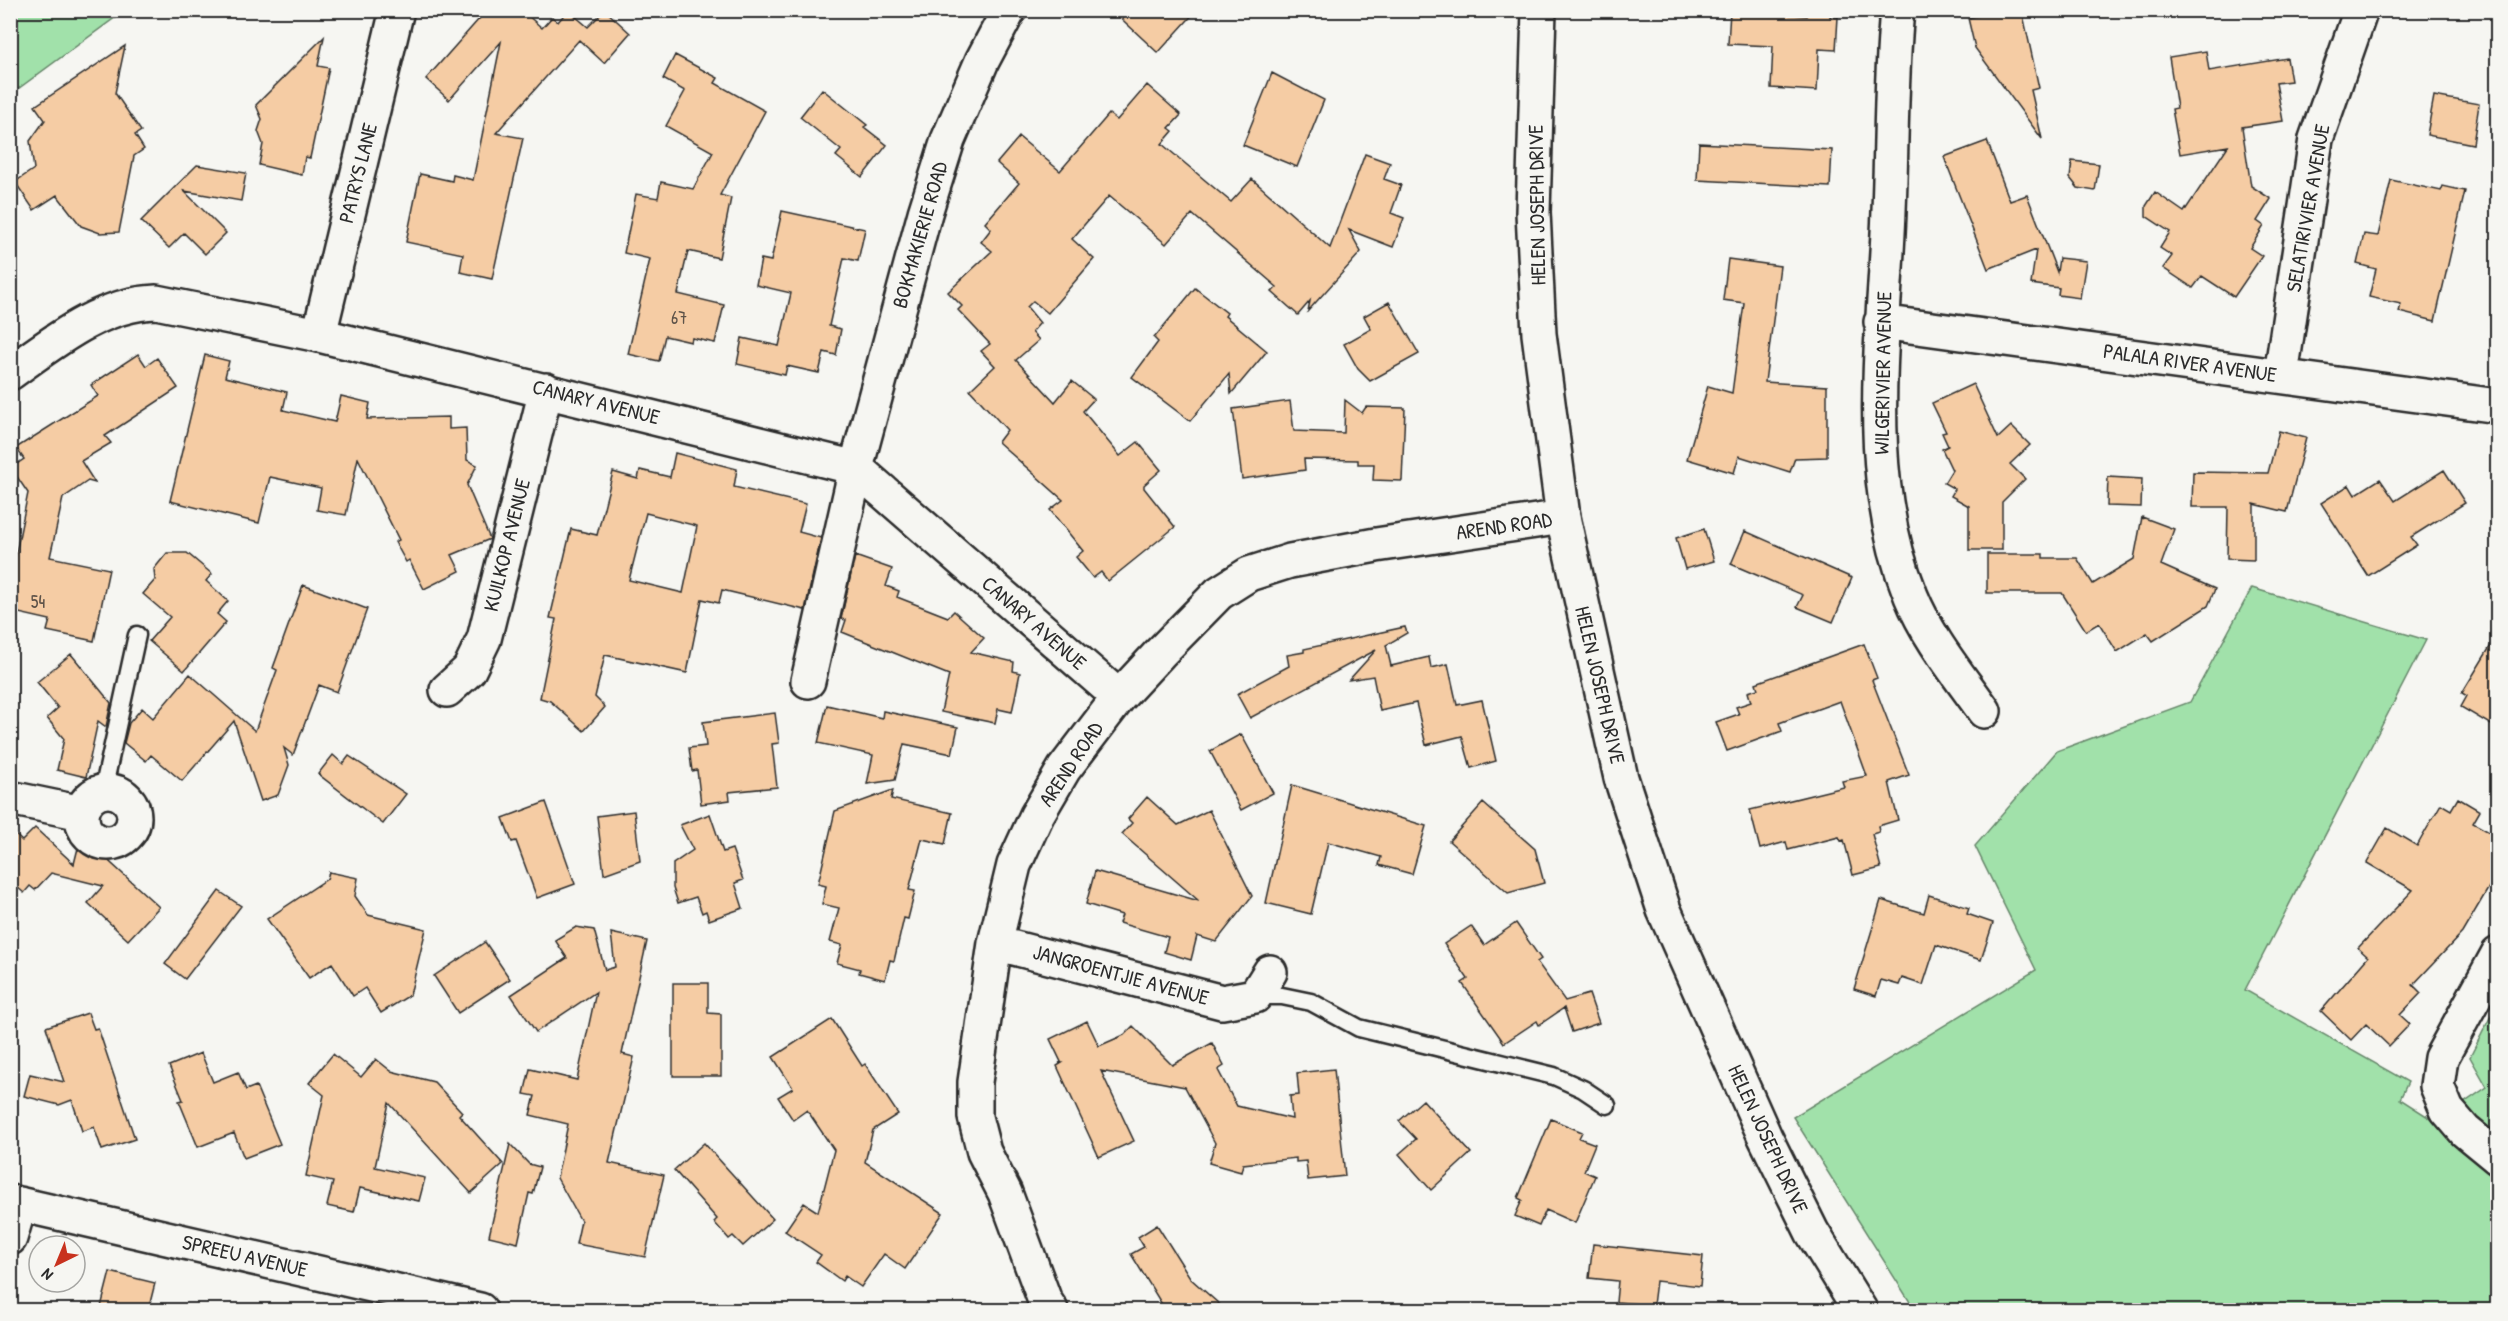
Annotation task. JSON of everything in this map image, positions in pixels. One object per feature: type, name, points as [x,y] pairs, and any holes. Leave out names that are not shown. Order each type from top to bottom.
[{"type":"street","name":"PATRYS LANE","points":[[319,335],[397,10]]},
{"type":"street","name":"BOKMAKIERIE ROAD","points":[[808,681],[856,468],[925,213],[948,140],[982,61],[1009,10]]},
{"type":"street","name":"HELEN JOSEPH DRIVE","points":[[1539,10],[1533,212],[1539,334],[1563,517],[1621,778],[1664,910],[1765,1137],[1812,1232],[1860,1311]]},
{"type":"street","name":"WILGERIVIER AVENUE","points":[[1897,10],[1888,234],[1881,322],[1880,450],[1895,548],[1912,597],[1934,640],[1984,711]]},
{"type":"street","name":"SELATIRIVIER AVENUE","points":[[2281,375],[2316,139],[2361,10]]},
{"type":"street","name":"CANARY AVENUE","points":[[10,373],[84,323],[116,307],[136,302],[178,305],[319,335],[856,468],[1119,697]]},
{"type":"street","name":"PALALA RIVER AVENUE","points":[[1881,322],[2498,406]]},
{"type":"street","name":"KUILKOP AVENUE","points":[[447,690],[469,670],[484,639],[546,390]]},
{"type":"street","name":"AREND ROAD","points":[[1041,1307],[1005,1193],[984,1152],[975,1117],[975,1082],[995,943],[1014,865],[1037,815],[1064,770],[1119,697],[1197,614],[1219,593],[1249,574],[1290,561],[1376,544],[1563,517]]},
{"type":"street","points":[[10,798],[93,802]]},
{"type":"street","name":"JANGROENTJIE AVENUE","points":[[995,943],[1222,1002],[1263,984]]},
{"type":"street","points":[[2498,954],[2441,1058],[2437,1086],[2447,1110],[2459,1124],[2498,1158]]},
{"type":"street","points":[[10,1238],[15,1203]]},
{"type":"street","name":"SPREEU AVENUE","points":[[15,1203],[372,1298],[480,1311]]},
{"type":"lane","points":[[93,802],[137,635]]},
{"type":"lane","points":[[1263,984],[1282,996],[1311,1002],[1359,1028],[1554,1076],[1583,1089],[1607,1105]]},
{"type":"green space","points":[[11,10],[124,10],[124,11],[11,94]]},
{"type":"green space","points":[[2252,588],[2426,640],[2245,990],[2408,1082],[2400,1099],[2436,1122],[2487,1087],[2470,1057],[2497,1004],[2497,1310],[1915,1310],[1793,1117],[2036,970],[1975,846],[2057,751],[2190,702]]},
{"type":"building","points":[[487,10],[529,10],[526,14],[542,28],[552,17],[558,22],[568,10],[588,27],[605,10],[630,33],[604,63],[579,40],[496,133],[523,138],[492,279],[460,272],[463,254],[406,242],[420,174],[452,181],[453,175],[473,180],[501,42],[449,100],[426,79]]},
{"type":"building","points":[[1112,10],[1197,10],[1158,53]]},
{"type":"building","points":[[1807,10],[1831,10],[1830,17],[1838,17],[1836,50],[1819,49],[1817,91],[1771,88],[1773,46],[1728,44],[1730,11],[1807,16]]},
{"type":"building","points":[[2004,10],[2022,10],[2039,88],[2031,90],[2042,139],[1975,48],[1968,18]]},
{"type":"building","points":[[324,37],[318,66],[329,68],[310,158],[305,157],[302,175],[259,165],[263,144],[258,131],[262,119],[256,105]]},
{"type":"building","points":[[125,46],[115,93],[141,131],[135,135],[144,149],[134,156],[119,232],[100,233],[81,226],[57,195],[34,210],[15,182],[34,169],[30,141],[45,120],[35,106]]},
{"type":"building","points":[[2206,51],[2209,71],[2287,58],[2291,81],[2276,83],[2283,121],[2242,127],[2251,186],[2271,199],[2257,221],[2264,226],[2250,248],[2262,256],[2234,297],[2202,276],[2193,288],[2163,268],[2172,256],[2160,248],[2170,232],[2146,216],[2146,206],[2155,192],[2184,212],[2228,146],[2180,154],[2172,109],[2177,108],[2169,57]]},
{"type":"building","points":[[675,55],[718,78],[715,83],[765,111],[720,195],[731,198],[719,258],[688,251],[678,294],[724,305],[715,343],[692,338],[691,342],[665,336],[659,361],[628,354],[650,259],[624,253],[636,194],[658,198],[661,182],[693,189],[713,152],[666,126],[685,91],[663,79]]},
{"type":"building","points":[[1272,73],[1324,100],[1297,167],[1243,145]]},
{"type":"building","points":[[1147,85],[1181,115],[1169,128],[1173,131],[1162,144],[1231,202],[1252,179],[1330,248],[1365,154],[1390,163],[1384,179],[1401,185],[1391,213],[1404,218],[1393,247],[1349,230],[1361,252],[1308,311],[1310,301],[1298,315],[1272,292],[1277,287],[1192,214],[1166,244],[1109,196],[1072,239],[1094,259],[1048,313],[1033,301],[1027,307],[1040,323],[1032,332],[1039,340],[1016,360],[1055,402],[1072,381],[1094,399],[1083,411],[1120,456],[1138,442],[1161,470],[1144,485],[1144,488],[1175,527],[1108,581],[1101,572],[1093,578],[1076,557],[1083,551],[1050,510],[1063,500],[998,442],[1007,430],[970,390],[995,366],[981,351],[990,344],[958,310],[962,306],[948,292],[992,251],[981,242],[991,229],[985,223],[1019,183],[997,163],[1019,137],[1060,171],[1109,114],[1117,120]]},
{"type":"building","points":[[822,89],[867,125],[864,127],[887,145],[862,177],[836,156],[841,150],[800,117]]},
{"type":"building","points":[[2434,96],[2479,104],[2473,144],[2427,135]]},
{"type":"building","points":[[1987,141],[2010,201],[2027,195],[2057,272],[2059,258],[2086,261],[2080,298],[2058,295],[2059,288],[2031,284],[2036,250],[1988,269],[1944,157]]},
{"type":"building","points":[[1699,143],[1832,150],[1830,187],[1697,180]]},
{"type":"building","points":[[2072,161],[2099,164],[2095,191],[2078,188],[2070,178]]},
{"type":"building","points":[[197,165],[246,173],[241,201],[184,191],[226,233],[205,254],[184,233],[169,248],[141,221]]},
{"type":"building","points":[[2391,180],[2441,191],[2443,186],[2465,191],[2435,321],[2399,312],[2401,304],[2369,297],[2376,269],[2357,264],[2364,234],[2378,236]]},
{"type":"building","points":[[782,211],[865,229],[858,261],[844,258],[829,326],[841,329],[836,355],[824,352],[819,373],[787,366],[785,375],[737,364],[742,338],[779,346],[791,293],[756,285],[761,259],[771,261]]},
{"type":"building","points":[[1728,259],[1780,266],[1765,382],[1827,386],[1827,457],[1795,458],[1790,472],[1739,456],[1734,473],[1687,459],[1708,386],[1732,393],[1744,303],[1723,300]]},
{"type":"building","points":[[1195,288],[1227,313],[1225,316],[1267,351],[1231,394],[1229,374],[1190,421],[1132,377],[1158,342],[1154,338]]},
{"type":"building","points":[[1389,302],[1419,354],[1370,381],[1358,369],[1344,344],[1371,329],[1364,316]]},
{"type":"building","points":[[138,354],[146,366],[157,358],[178,388],[105,436],[111,443],[81,461],[95,483],[88,481],[63,498],[50,557],[109,569],[94,641],[47,631],[50,620],[10,611],[10,583],[28,493],[11,468],[24,459],[16,448],[98,396],[91,385]]},
{"type":"building","points":[[205,355],[229,361],[225,377],[287,392],[283,410],[335,422],[341,396],[370,403],[367,419],[449,417],[449,429],[466,428],[467,460],[477,465],[467,485],[490,539],[452,555],[460,571],[424,589],[409,560],[406,562],[395,542],[399,540],[358,458],[346,515],[317,510],[321,488],[270,477],[259,523],[170,501]]},
{"type":"building","points":[[1973,384],[1998,438],[2011,426],[2030,445],[2010,464],[2025,479],[2002,502],[2002,550],[1969,550],[1969,506],[1951,496],[1955,489],[1944,483],[1952,470],[1942,449],[1948,446],[1942,433],[1946,432],[1932,403]]},
{"type":"building","points":[[1345,400],[1362,413],[1366,407],[1405,408],[1402,481],[1373,480],[1374,464],[1358,464],[1358,460],[1304,459],[1305,470],[1242,479],[1233,409],[1290,401],[1294,431],[1344,433]]},
{"type":"building","points":[[2279,431],[2306,438],[2287,512],[2254,504],[2254,560],[2227,559],[2228,507],[2192,507],[2193,472],[2268,473]]},
{"type":"building","points":[[675,453],[737,469],[734,487],[806,504],[799,532],[821,538],[805,610],[722,590],[719,603],[702,599],[687,673],[605,655],[595,697],[605,707],[584,731],[550,701],[540,698],[556,619],[550,618],[571,529],[597,535],[613,472],[638,479],[640,470],[670,477]],"holes":[[[646,513],[697,526],[683,593],[629,580]]]},
{"type":"building","points":[[2444,470],[2465,503],[2411,537],[2417,545],[2368,576],[2321,503],[2349,485],[2355,495],[2380,479],[2395,501]]},
{"type":"building","points":[[2108,477],[2142,479],[2141,507],[2107,506]]},
{"type":"building","points":[[2142,517],[2174,529],[2161,565],[2215,589],[2208,606],[2153,641],[2147,633],[2117,652],[2099,623],[2086,631],[2062,593],[1987,593],[1987,554],[2043,554],[2043,558],[2077,558],[2093,584],[2134,559]]},
{"type":"building","points":[[1704,529],[1714,561],[1685,569],[1676,538]]},
{"type":"building","points":[[1745,531],[1852,578],[1833,622],[1797,607],[1803,595],[1731,564]]},
{"type":"building","points":[[167,553],[187,553],[212,574],[206,581],[228,601],[217,614],[226,622],[184,671],[149,641],[170,617],[143,594],[155,580],[154,569]]},
{"type":"building","points":[[855,556],[892,569],[886,586],[899,591],[897,597],[948,617],[954,611],[984,638],[971,652],[1014,662],[1013,671],[1020,673],[1012,712],[998,709],[995,723],[941,712],[949,675],[842,632],[846,620],[841,619]]},
{"type":"building","points":[[303,585],[367,609],[337,692],[319,685],[293,755],[284,748],[289,765],[278,795],[261,801],[234,721],[182,781],[151,755],[146,761],[124,743],[129,723],[142,708],[153,718],[190,674],[255,731],[277,670],[273,668]]},
{"type":"building","points":[[1405,627],[1407,633],[1386,645],[1391,666],[1429,657],[1431,668],[1448,664],[1457,705],[1482,700],[1496,761],[1471,768],[1462,736],[1426,745],[1416,703],[1380,711],[1373,676],[1349,680],[1376,650],[1250,718],[1237,694],[1289,666],[1287,655],[1304,652],[1304,649]]},
{"type":"building","points":[[2498,634],[2498,729],[2461,707],[2467,696],[2462,693]]},
{"type":"building","points":[[1864,644],[1877,678],[1872,680],[1909,775],[1889,782],[1898,820],[1878,826],[1879,832],[1872,834],[1881,868],[1853,875],[1844,840],[1841,841],[1839,837],[1788,850],[1786,842],[1760,849],[1750,810],[1844,787],[1842,781],[1867,776],[1840,701],[1779,723],[1782,731],[1727,751],[1716,722],[1739,714],[1736,707],[1751,702],[1748,692],[1758,689],[1756,683]]},
{"type":"building","points":[[71,654],[111,703],[106,727],[98,721],[86,777],[57,770],[64,739],[47,718],[58,708],[37,682]]},
{"type":"building","points":[[827,705],[882,718],[883,711],[958,727],[952,754],[904,744],[895,780],[867,784],[873,755],[818,743]]},
{"type":"building","points":[[775,713],[779,743],[772,744],[777,787],[729,792],[730,800],[701,804],[697,770],[692,771],[689,748],[706,746],[703,722]]},
{"type":"building","points":[[1241,734],[1273,793],[1241,810],[1210,751]]},
{"type":"building","points":[[333,755],[343,764],[349,756],[406,794],[383,824],[318,774]]},
{"type":"building","points":[[1292,785],[1426,826],[1412,874],[1379,865],[1381,857],[1328,842],[1311,914],[1266,903]]},
{"type":"building","points":[[893,790],[891,799],[952,813],[945,844],[922,839],[909,890],[915,891],[908,919],[904,918],[894,961],[890,960],[885,980],[859,973],[860,969],[837,963],[842,945],[830,942],[839,908],[822,904],[826,886],[818,884],[835,811]]},
{"type":"building","points":[[1147,797],[1178,825],[1209,810],[1252,896],[1216,942],[1197,936],[1191,960],[1164,952],[1168,937],[1119,923],[1122,915],[1086,904],[1095,871],[1199,901],[1122,834],[1132,823],[1128,819]]},
{"type":"building","points":[[2458,798],[2480,811],[2473,823],[2498,837],[2498,872],[2462,933],[2413,985],[2421,993],[2400,1015],[2410,1024],[2389,1046],[2366,1024],[2351,1040],[2321,1011],[2368,957],[2358,948],[2413,890],[2367,863],[2387,828],[2417,846],[2441,804],[2451,810]]},
{"type":"building","points":[[546,802],[575,884],[537,898],[516,841],[512,842],[503,818]]},
{"type":"building","points":[[1483,803],[1535,849],[1544,883],[1508,893],[1449,841]]},
{"type":"building","points":[[634,811],[640,861],[604,874],[597,816]]},
{"type":"building","points":[[710,814],[723,852],[732,849],[743,880],[735,883],[743,908],[709,920],[706,911],[702,913],[696,897],[678,903],[673,888],[673,864],[693,850],[680,825]]},
{"type":"building","points":[[35,828],[74,864],[78,848],[101,854],[159,907],[128,940],[88,903],[103,886],[51,873],[35,890],[30,886],[24,893],[10,881],[10,830],[22,841]]},
{"type":"building","points":[[329,872],[358,878],[355,896],[368,915],[426,929],[410,995],[381,1013],[365,988],[353,996],[332,963],[309,978],[267,919],[327,879]]},
{"type":"building","points":[[219,891],[241,906],[185,979],[165,964]]},
{"type":"building","points":[[1929,895],[1969,908],[1967,914],[1993,923],[1981,960],[1936,945],[1923,985],[1902,978],[1899,985],[1881,980],[1876,996],[1854,989],[1881,900],[1924,913]]},
{"type":"building","points":[[1516,923],[1541,959],[1537,962],[1565,1001],[1589,994],[1599,1023],[1572,1032],[1564,1008],[1539,1025],[1537,1021],[1504,1043],[1462,983],[1468,979],[1444,944],[1471,926],[1484,945]]},
{"type":"building","points":[[576,927],[594,930],[605,970],[615,967],[611,933],[647,941],[622,1054],[634,1057],[609,1163],[664,1175],[645,1257],[576,1244],[581,1221],[557,1178],[568,1124],[530,1115],[535,1096],[524,1094],[530,1069],[577,1080],[596,992],[536,1032],[511,995],[567,958],[555,940]]},
{"type":"building","points":[[485,942],[510,979],[458,1013],[434,976]]},
{"type":"building","points":[[673,983],[708,983],[708,1013],[721,1014],[721,1076],[673,1076]]},
{"type":"building","points":[[88,1013],[94,1029],[98,1028],[135,1139],[102,1150],[94,1127],[82,1131],[72,1100],[59,1105],[24,1096],[30,1074],[64,1082],[46,1027]]},
{"type":"building","points":[[832,1019],[862,1066],[865,1064],[898,1114],[873,1130],[865,1162],[943,1213],[905,1269],[884,1254],[861,1287],[845,1276],[842,1281],[816,1262],[821,1255],[785,1231],[804,1203],[818,1212],[834,1150],[807,1110],[793,1120],[778,1097],[793,1088],[773,1057]]},
{"type":"building","points":[[1087,1021],[1099,1046],[1124,1035],[1133,1026],[1172,1065],[1212,1043],[1224,1066],[1218,1070],[1237,1106],[1292,1119],[1290,1096],[1299,1095],[1297,1073],[1334,1069],[1345,1176],[1308,1180],[1306,1161],[1296,1162],[1296,1158],[1243,1164],[1241,1172],[1209,1163],[1215,1143],[1185,1087],[1101,1071],[1134,1141],[1099,1157],[1057,1066],[1062,1063],[1059,1063],[1061,1062],[1050,1039]]},
{"type":"building","points":[[201,1053],[213,1082],[238,1072],[246,1090],[256,1086],[280,1144],[244,1158],[234,1133],[198,1147],[179,1101],[183,1100],[169,1066]]},
{"type":"building","points":[[333,1054],[361,1077],[376,1059],[391,1071],[434,1082],[462,1112],[459,1115],[503,1164],[471,1193],[389,1103],[375,1167],[425,1178],[419,1201],[360,1188],[354,1212],[327,1206],[333,1182],[306,1176],[324,1095],[309,1083]]},
{"type":"building","points":[[1423,1100],[1471,1153],[1431,1190],[1399,1154],[1416,1139],[1399,1121]]},
{"type":"building","points":[[1551,1119],[1582,1132],[1579,1138],[1595,1144],[1584,1171],[1595,1176],[1575,1223],[1546,1210],[1539,1226],[1515,1216],[1522,1200],[1518,1198]]},
{"type":"building","points":[[704,1143],[773,1219],[743,1246],[733,1236],[729,1239],[714,1222],[717,1219],[674,1170]]},
{"type":"building","points":[[510,1144],[529,1164],[540,1167],[533,1194],[529,1193],[518,1243],[489,1236]]},
{"type":"building","points":[[1157,1225],[1191,1279],[1227,1311],[1166,1311],[1131,1254],[1144,1247],[1138,1237]]},
{"type":"building","points":[[1593,1244],[1703,1256],[1700,1286],[1656,1281],[1653,1305],[1616,1302],[1618,1281],[1589,1278]]},
{"type":"building","points":[[110,1272],[155,1283],[148,1311],[100,1311]]}]
